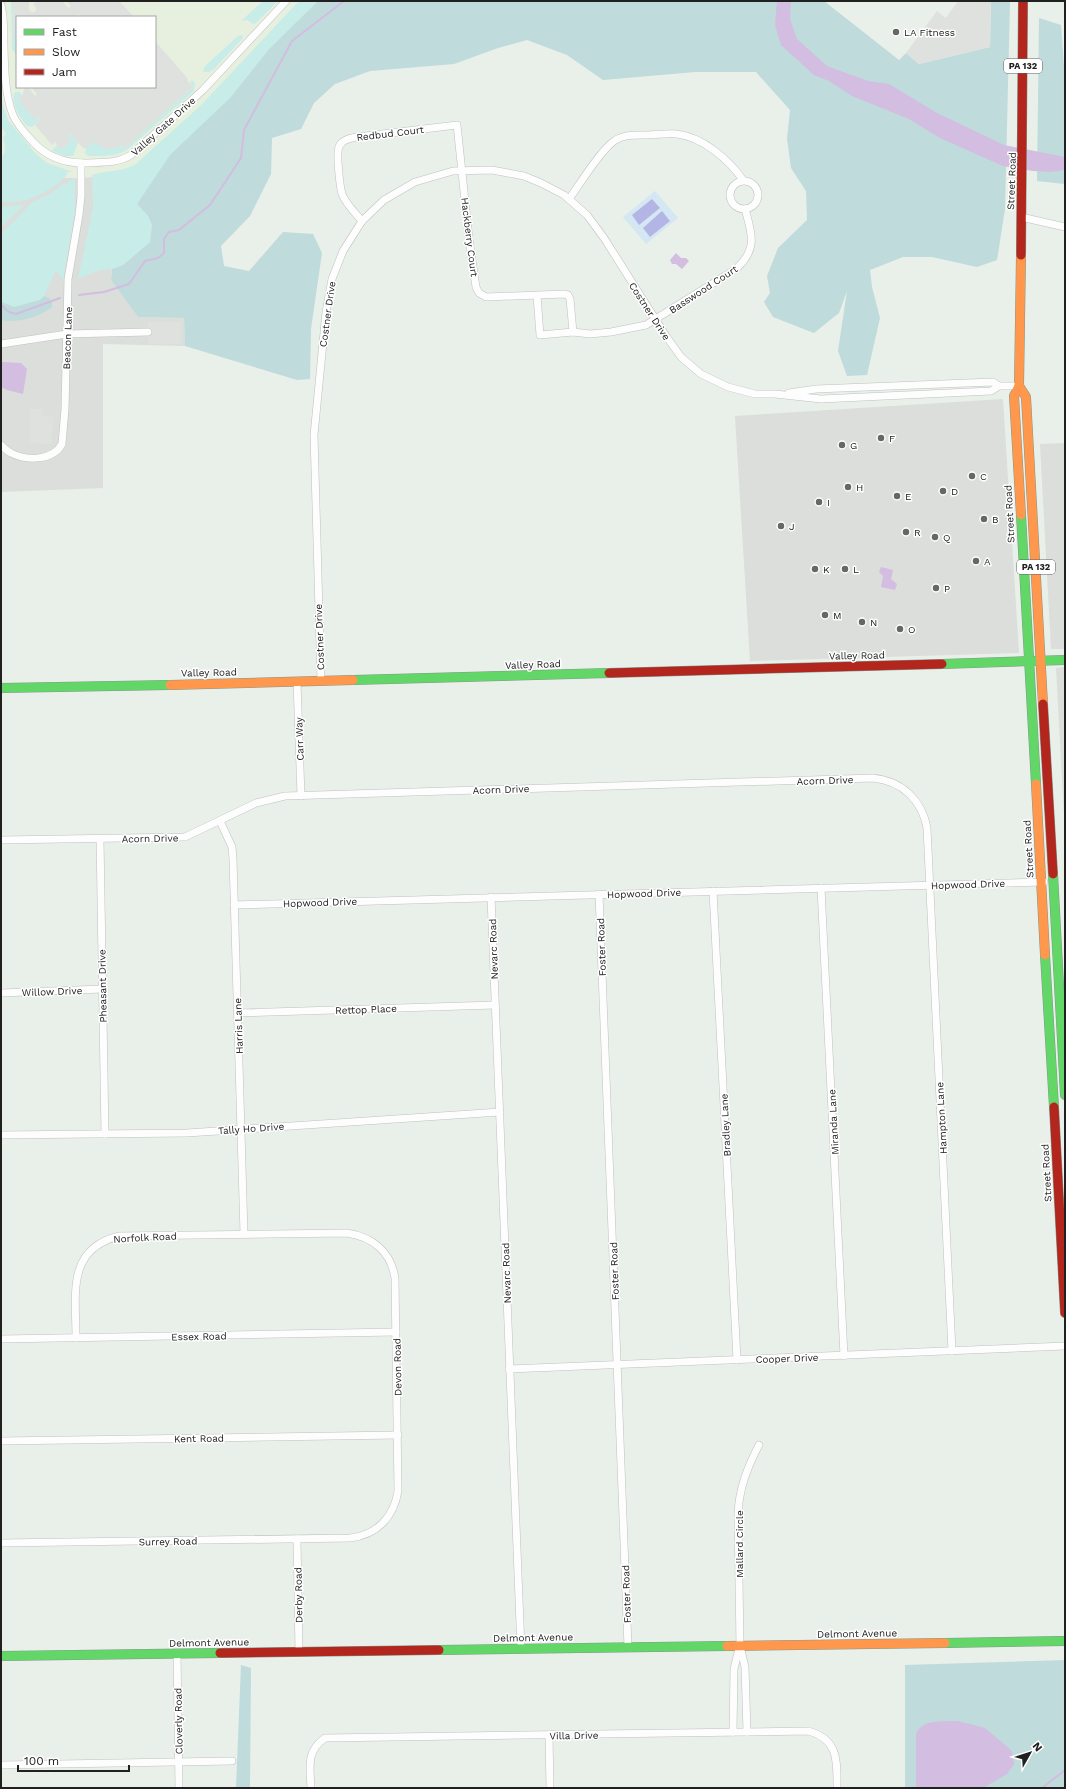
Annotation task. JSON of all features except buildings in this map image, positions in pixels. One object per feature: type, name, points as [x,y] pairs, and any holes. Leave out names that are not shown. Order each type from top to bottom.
[{"type":"street","name":"Valley Gate Drive","points":[[1,5],[3,16],[4,87],[13,117],[43,152],[55,159],[80,163],[119,161],[131,155],[203,90],[286,1]]},
{"type":"street","name":"Street Road","points":[[1023,1],[1023,131],[1019,386],[1014,396],[1065,1313]]},
{"type":"street","name":"Redbud Court","points":[[362,221],[342,193],[338,148],[346,140],[364,136],[457,125],[461,170]]},
{"type":"street","points":[[569,199],[610,145],[627,135],[677,134],[691,137],[710,148],[730,163],[743,180]]},
{"type":"street","name":"Beacon Lane","points":[[1,445],[10,452],[20,456],[41,457],[54,454],[59,450],[64,434],[68,279],[82,196],[80,163]]},
{"type":"street","name":"Costner Drive","points":[[321,681],[314,435],[317,390],[326,312],[332,279],[343,251],[362,221],[384,200],[406,186],[429,177],[461,170],[492,170],[515,174],[541,183],[569,199],[587,216],[604,238],[681,357],[701,374],[728,387],[755,394],[779,394],[821,399],[991,392],[999,386],[1019,386]]},
{"type":"street","name":"Hackberry Court","points":[[461,170],[476,287],[479,293],[486,297],[537,296]]},
{"type":"street","points":[[743,180],[750,181],[755,185],[758,190],[759,197],[752,207],[745,209],[734,205],[730,193],[732,187],[737,182],[743,180]]},
{"type":"street","name":"Basswood Court","points":[[537,296],[540,335],[573,332],[590,334],[636,328],[656,319],[736,269],[743,262],[752,244],[751,230],[745,209]]},
{"type":"street","points":[[1021,217],[1065,227]]},
{"type":"street","points":[[537,296],[568,295],[570,299],[573,332]]},
{"type":"street","points":[[1,344],[67,334],[148,332]]},
{"type":"street","name":"Street Road","points":[[1019,386],[1026,397],[1065,1095]]},
{"type":"street","name":"Valley Road","points":[[1,688],[297,682],[1065,660]]},
{"type":"street","name":"Carr Way","points":[[297,682],[301,796]]},
{"type":"street","name":"Acorn Drive","points":[[1,840],[185,837],[267,799],[301,796],[881,779],[905,790],[913,798],[923,813],[926,828],[929,885]]},
{"type":"street","name":"Harris Lane","points":[[220,820],[232,847],[244,1234]]},
{"type":"street","name":"Pheasant Drive","points":[[100,839],[105,1134]]},
{"type":"street","name":"Hopwood Drive","points":[[234,904],[1053,882]]},
{"type":"street","name":"Hampton Lane","points":[[929,885],[952,1351]]},
{"type":"street","name":"Miranda Lane","points":[[821,888],[844,1356]]},
{"type":"street","name":"Bradley Lane","points":[[713,891],[737,1360]]},
{"type":"street","name":"Foster Road","points":[[599,894],[628,1647]]},
{"type":"street","name":"Nevarc Road","points":[[491,897],[521,1649]]},
{"type":"street","name":"Willow Drive","points":[[1,993],[102,989]]},
{"type":"street","name":"Rettop Place","points":[[238,1013],[495,1005]]},
{"type":"street","name":"Tally Ho Drive","points":[[1,1135],[187,1133],[500,1112]]},
{"type":"street","name":"Norfolk Road","points":[[76,1338],[76,1281],[78,1271],[88,1252],[99,1243],[119,1236],[295,1233]]},
{"type":"street","name":"Devon Road","points":[[295,1233],[358,1234],[374,1242],[382,1249],[388,1257],[394,1273],[398,1491],[393,1511],[382,1524],[366,1534],[350,1538],[335,1538]]},
{"type":"street","name":"Essex Road","points":[[1,1339],[396,1332]]},
{"type":"street","name":"Cooper Drive","points":[[509,1369],[1065,1346]]},
{"type":"street","name":"Kent Road","points":[[1,1441],[398,1435]]},
{"type":"street","name":"Mallard Circle","points":[[740,1646],[738,1505],[744,1476],[759,1445]]},
{"type":"street","name":"Surrey Road","points":[[1,1543],[335,1538]]},
{"type":"street","name":"Derby Road","points":[[297,1539],[299,1652]]},
{"type":"street","name":"Delmont Avenue","points":[[1,1656],[1065,1641]]},
{"type":"street","points":[[740,1646],[745,1667],[746,1732]]},
{"type":"street","points":[[733,1732],[734,1669],[740,1646]]},
{"type":"street","name":"Cloverly Road","points":[[177,1653],[179,1788]]},
{"type":"street","name":"Villa Drive","points":[[311,1788],[311,1754],[315,1747],[325,1738],[808,1731],[816,1733],[826,1741],[835,1752],[837,1759],[838,1788]]},
{"type":"street","points":[[549,1735],[550,1788]]},
{"type":"street","points":[[1,1765],[232,1761]]},
{"type":"shaded area","points":[[1,1],[318,1],[149,175],[42,179],[1,169]]},
{"type":"shaded area","points":[[11,1],[13,1],[16,53],[12,49]]},
{"type":"shaded area","points":[[13,1],[29,1],[29,10],[33,13],[37,9],[33,4],[37,1],[62,1],[69,8],[71,6],[66,1],[119,1],[133,16],[80,16],[78,14],[77,16],[16,16],[16,39],[14,39]]},
{"type":"shaded area","points":[[263,1],[278,1],[256,23],[254,24],[247,20],[241,21]]},
{"type":"shaded area","points":[[299,1],[318,1],[269,49],[230,98],[153,182],[137,204],[148,216],[152,225],[150,242],[123,265],[114,269],[100,270],[78,279],[93,207],[92,175],[120,170],[136,164],[202,104]]},
{"type":"shaded area","points":[[318,1],[824,1],[899,60],[906,53],[919,64],[990,47],[991,1],[1010,1],[1005,209],[997,260],[977,267],[932,257],[903,257],[870,270],[872,287],[880,318],[867,375],[847,376],[838,351],[847,291],[839,313],[814,333],[773,317],[764,302],[770,293],[767,276],[778,248],[807,220],[806,191],[791,168],[787,139],[790,110],[756,72],[695,72],[603,80],[567,55],[527,40],[498,48],[454,64],[370,71],[335,84],[314,103],[301,129],[272,138],[271,174],[250,216],[221,246],[224,266],[249,271],[283,232],[313,234],[322,253],[311,329],[310,379],[297,380],[185,346],[184,318],[138,317],[111,280],[112,269],[123,265],[150,242],[152,225],[148,216],[137,204],[170,155],[230,98],[269,49]]},
{"type":"shaded area","points":[[777,1],[791,1],[790,19],[797,39],[827,66],[868,81],[889,84],[937,113],[1004,145],[1065,157],[1065,170],[1050,172],[1033,171],[1003,166],[940,138],[909,119],[852,96],[829,81],[814,75],[781,45],[775,25]]},
{"type":"shaded area","points":[[958,1],[991,1],[990,47],[919,64],[906,53],[937,11],[946,18]]},
{"type":"shaded area","points":[[1039,18],[1061,25],[1065,81],[1065,184],[1037,181]]},
{"type":"shaded area","points":[[242,35],[243,38],[214,69],[209,72],[204,72],[203,70],[205,66],[238,36]]},
{"type":"shaded area","points":[[156,42],[188,79],[187,80],[193,87],[124,149],[121,145],[116,148],[106,149],[93,142],[86,149],[82,147],[70,134],[67,137],[71,141],[61,150],[55,142],[52,145],[35,125],[42,117],[40,116],[35,120],[18,99],[22,96],[25,88],[29,88],[35,96],[37,94],[32,88],[156,88]]},
{"type":"shaded area","points":[[192,80],[195,83],[194,91],[128,149],[109,156],[88,156],[85,153],[87,147],[93,142],[103,147],[110,148],[121,145],[124,149],[193,87],[190,83]]},
{"type":"shaded area","points":[[15,92],[20,92],[22,96],[18,99],[36,120],[40,116],[42,117],[32,127],[27,126],[16,110],[14,101]]},
{"type":"shaded area","points":[[1,99],[8,120],[35,153],[47,163],[73,172],[68,172],[66,176],[57,184],[27,200],[17,202],[1,202],[1,158],[5,151],[3,138],[6,133],[1,128]]},
{"type":"shaded area","points":[[70,134],[78,143],[73,156],[64,156],[52,151],[57,145],[61,149],[70,141],[67,137]]},
{"type":"shaded area","points":[[1,169],[42,179],[117,176],[111,280],[138,317],[184,318],[185,346],[103,344],[103,488],[1,492]]},
{"type":"shaded area","points":[[75,178],[75,212],[63,280],[56,270],[44,296],[40,300],[14,307],[1,302],[1,234],[32,202],[48,195],[63,184],[65,185]]},
{"type":"shaded area","points":[[655,191],[678,218],[646,244],[623,217]]},
{"type":"shaded area","points":[[652,199],[660,208],[639,225],[632,215]]},
{"type":"shaded area","points":[[24,205],[1,227],[1,207]]},
{"type":"shaded area","points":[[662,211],[670,221],[650,237],[643,228]]},
{"type":"shaded area","points":[[676,253],[681,258],[686,258],[689,261],[682,269],[676,264],[672,264],[670,260]]},
{"type":"shaded area","points":[[44,296],[49,298],[52,302],[52,307],[46,311],[28,319],[14,321],[1,320],[1,302],[14,307],[40,300]]},
{"type":"shaded area","points":[[148,322],[181,322],[181,344],[148,344]]},
{"type":"shaded area","points":[[1,362],[21,363],[27,369],[23,394],[1,387]]},
{"type":"shaded area","points":[[1003,399],[1019,653],[750,661],[735,416]]},
{"type":"shaded area","points":[[30,409],[43,409],[43,416],[53,417],[52,444],[29,443]]},
{"type":"shaded area","points":[[1065,443],[1065,649],[1051,649],[1040,444]]},
{"type":"shaded area","points":[[881,567],[893,570],[891,579],[897,584],[895,590],[881,587],[883,576],[879,572]]},
{"type":"shaded area","points":[[1065,667],[1065,834],[1056,668]]},
{"type":"shaded area","points":[[1065,1660],[1065,1788],[905,1788],[905,1665]]},
{"type":"shaded area","points":[[241,1665],[251,1668],[250,1788],[236,1788]]},
{"type":"shaded area","points":[[958,1721],[985,1728],[1012,1751],[1014,1764],[1007,1774],[983,1788],[916,1788],[916,1734],[919,1729],[928,1723]]},
{"type":"waterway","points":[[79,295],[104,292],[129,284],[145,261],[158,258],[164,253],[164,239],[169,232],[179,230],[210,205],[241,158],[244,130],[292,41],[344,1]]},
{"type":"waterway","points":[[1,305],[9,312],[16,314],[60,298]]},
{"type":"waterway","points":[[1042,1788],[1065,1770]]},
{"type":"traffic: fast","points":[[1021,515],[1036,784]]},
{"type":"traffic: fast","points":[[942,664],[1065,660]]},
{"type":"traffic: fast","points":[[353,680],[609,673]]},
{"type":"traffic: fast","points":[[1,688],[170,685]]},
{"type":"traffic: fast","points":[[1053,874],[1065,1095]]},
{"type":"traffic: fast","points":[[1045,955],[1054,1107]]},
{"type":"traffic: fast","points":[[945,1643],[1065,1641]]},
{"type":"traffic: fast","points":[[439,1650],[727,1646]]},
{"type":"traffic: fast","points":[[1,1656],[220,1653]]},
{"type":"traffic: slow","points":[[1021,255],[1019,386],[1014,396],[1021,515]]},
{"type":"traffic: slow","points":[[1019,386],[1026,397],[1043,704]]},
{"type":"traffic: slow","points":[[170,685],[353,680]]},
{"type":"traffic: slow","points":[[1036,784],[1045,955]]},
{"type":"traffic: slow","points":[[727,1646],[945,1643]]},
{"type":"traffic: jam","points":[[1021,255],[1023,1]]},
{"type":"traffic: jam","points":[[609,673],[942,664]]},
{"type":"traffic: jam","points":[[1043,704],[1053,874]]},
{"type":"traffic: jam","points":[[1054,1107],[1065,1313]]},
{"type":"traffic: jam","points":[[220,1653],[439,1650]]},
{"type":"place","name":"LA Fitness","points":[[896,32]]},
{"type":"place","name":"F","points":[[881,438]]},
{"type":"place","name":"G","points":[[842,445]]},
{"type":"place","name":"C","points":[[972,476]]},
{"type":"place","name":"H","points":[[848,487]]},
{"type":"place","name":"D","points":[[943,491]]},
{"type":"place","name":"E","points":[[897,496]]},
{"type":"place","name":"I","points":[[819,502]]},
{"type":"place","name":"B","points":[[984,519]]},
{"type":"place","name":"J","points":[[781,526]]},
{"type":"place","name":"R","points":[[906,532]]},
{"type":"place","name":"Q","points":[[935,537]]},
{"type":"place","name":"A","points":[[976,561]]},
{"type":"place","name":"K","points":[[815,569]]},
{"type":"place","name":"L","points":[[845,569]]},
{"type":"place","name":"P","points":[[936,588]]},
{"type":"place","name":"M","points":[[825,615]]},
{"type":"place","name":"N","points":[[862,622]]},
{"type":"place","name":"O","points":[[900,629]]}]
